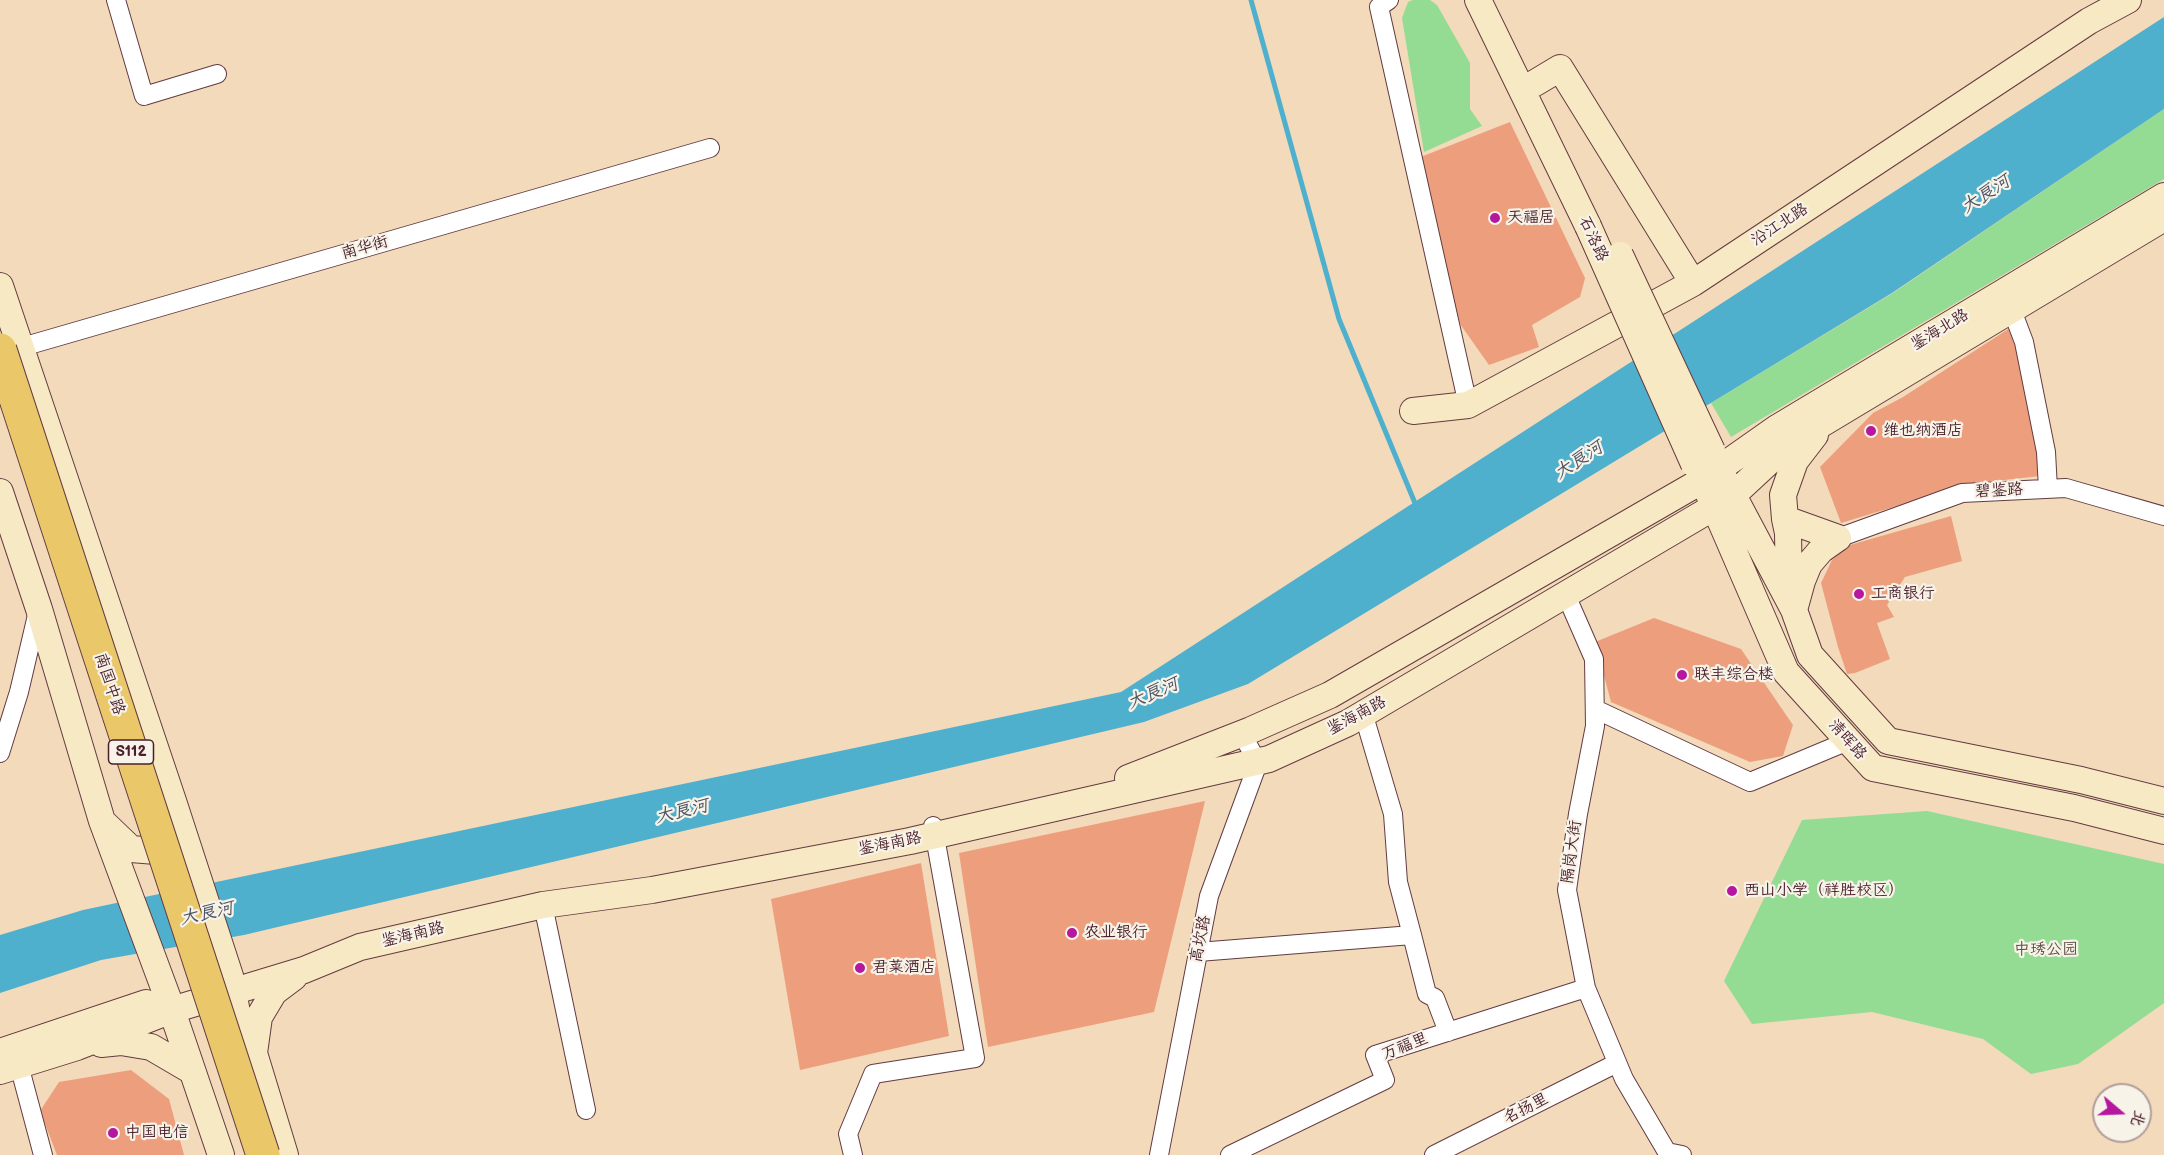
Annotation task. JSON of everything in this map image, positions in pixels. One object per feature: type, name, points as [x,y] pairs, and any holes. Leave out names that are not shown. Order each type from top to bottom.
[{"type":"highway","name":"南国中路","points":[[10,348],[262,1155]]},
{"type":"highway","name":"南国中路","points":[[0,418],[241,1155]]},
{"type":"main road","name":"石洛路","points":[[1478,0],[1595,222]]},
{"type":"main road","name":"石洛路","points":[[1494,0],[1535,83],[1595,222],[1707,466]]},
{"type":"main road","name":"沿江北路","points":[[1413,411],[1468,405],[1693,283],[2089,21],[2128,0]]},
{"type":"main road","points":[[1535,83],[1560,68],[1693,283]]},
{"type":"main road","name":"鉴海北路","points":[[1707,466],[1777,428],[2164,195]]},
{"type":"main road","name":"鉴海北路","points":[[1723,502],[1788,444],[2164,218]]},
{"type":"main road","name":"南国中路","points":[[0,286],[10,348],[169,790],[232,983],[239,1023],[254,1053],[285,1155]]},
{"type":"main road","points":[[1792,604],[1788,533],[1783,495],[1795,461],[1827,421]]},
{"type":"main road","name":"清晖路","points":[[1707,466],[1723,502],[1786,672],[1873,768],[2074,808],[2164,831]]},
{"type":"main road","name":"鉴海南路","points":[[6,1062],[232,983],[357,936],[541,894],[650,879],[934,830],[1121,781],[1242,734],[1329,694],[1707,466]]},
{"type":"main road","points":[[0,492],[39,609],[102,821],[170,1003],[221,1155]]},
{"type":"main road","name":"清晖路","points":[[1723,502],[1792,604],[1810,656],[1888,741],[2081,780],[2164,801]]},
{"type":"main road","name":"鉴海南路","points":[[232,983],[304,970],[360,947],[543,905],[652,890],[1258,762],[1348,723],[1723,502]]},
{"type":"main road","points":[[1785,519],[1838,538]]},
{"type":"main road","points":[[1792,604],[1809,564],[1821,550],[1838,538]]},
{"type":"main road","points":[[102,821],[131,849],[156,851],[173,830],[169,790]]},
{"type":"main road","points":[[254,1053],[259,1017],[274,992],[304,970]]},
{"type":"main road","name":"鉴海南路","points":[[6,1062],[77,1047],[170,1003]]},
{"type":"main road","points":[[77,1047],[121,1042],[151,1047],[192,1071]]},
{"type":"street","points":[[116,0],[144,96],[217,74]]},
{"type":"street","points":[[1382,2],[1468,405]]},
{"type":"street","name":"南华街","points":[[10,348],[29,345],[710,148]]},
{"type":"street","points":[[2013,313],[2024,342],[2046,452],[2048,489]]},
{"type":"street","name":"碧鉴路","points":[[1838,538],[1962,493],[2066,488],[2164,516]]},
{"type":"street","name":"隔岗大街","points":[[1566,595],[1594,659],[1595,726],[1566,890],[1586,988],[1624,1079],[1667,1152],[1682,1155]]},
{"type":"street","points":[[0,753],[19,692],[39,609]]},
{"type":"street","points":[[1595,709],[1750,782],[1848,741]]},
{"type":"street","points":[[1364,716],[1393,814],[1398,882],[1427,994],[1436,998],[1448,1032]]},
{"type":"street","points":[[1242,734],[1258,762]]},
{"type":"street","name":"高坎路","points":[[1159,1155],[1209,896],[1258,762]]},
{"type":"street","points":[[853,1155],[848,1134],[873,1074],[975,1058],[934,830]]},
{"type":"street","points":[[543,905],[586,1110]]},
{"type":"street","points":[[1198,952],[1412,935]]},
{"type":"street","name":"万福里","points":[[1230,1155],[1385,1080],[1375,1055],[1586,988]]},
{"type":"street","points":[[6,1062],[43,1155]]},
{"type":"street","name":"名扬里","points":[[1434,1155],[1617,1063]]},
{"type":"green space","points":[[1430,0],[1437,5],[1470,63],[1470,109],[1482,126],[1424,152],[1402,18],[1408,2]]},
{"type":"green space","points":[[2164,109],[2164,179],[1731,437],[1711,403],[1893,293]]},
{"type":"green space","name":"中琇公园","points":[[1927,811],[2164,864],[2164,1003],[2078,1064],[2031,1074],[1983,1039],[1872,1012],[1752,1024],[1724,981],[1802,820]]},
{"type":"water","name":"大良河","points":[[2164,17],[2164,109],[1892,293],[1248,684],[1144,722],[244,935],[101,960],[0,993],[0,935],[83,910],[1121,692]]},
{"type":"building","name":"天福居","points":[[1510,122],[1585,278],[1580,297],[1532,325],[1539,347],[1489,365],[1460,324],[1418,158]]},
{"type":"building","points":[[2010,328],[2031,403],[2040,476],[1969,484],[1841,523],[1820,467],[1873,413],[1903,397]]},
{"type":"building","name":"工商银行","points":[[1951,516],[1962,561],[1905,577],[1887,605],[1894,617],[1877,623],[1890,659],[1847,674],[1821,583],[1832,560],[1850,545]]},
{"type":"building","name":"联丰综合楼","points":[[1654,618],[1741,649],[1793,725],[1783,756],[1750,762],[1611,702],[1595,642]]},
{"type":"building","name":"农业银行","points":[[1205,801],[1154,1012],[988,1047],[959,853]]},
{"type":"building","name":"君莱酒店","points":[[921,863],[949,1036],[800,1070],[771,899]]},
{"type":"building","name":"中国电信","points":[[131,1070],[169,1099],[184,1155],[57,1155],[40,1111],[59,1082]]},
{"type":"waterway","points":[[1251,0],[1339,319],[1417,508]]},
{"type":"place","name":"天福居","points":[[1495,218]]},
{"type":"place","name":"维也纳酒店","points":[[1871,431]]},
{"type":"place","name":"工商银行","points":[[1859,594]]},
{"type":"place","name":"联丰综合楼","points":[[1682,675]]},
{"type":"place","name":"西山小学（祥胜校区）","points":[[1732,891]]},
{"type":"place","name":"农业银行","points":[[1072,933]]},
{"type":"place","name":"君莱酒店","points":[[860,968]]},
{"type":"place","name":"中国电信","points":[[113,1133]]}]
